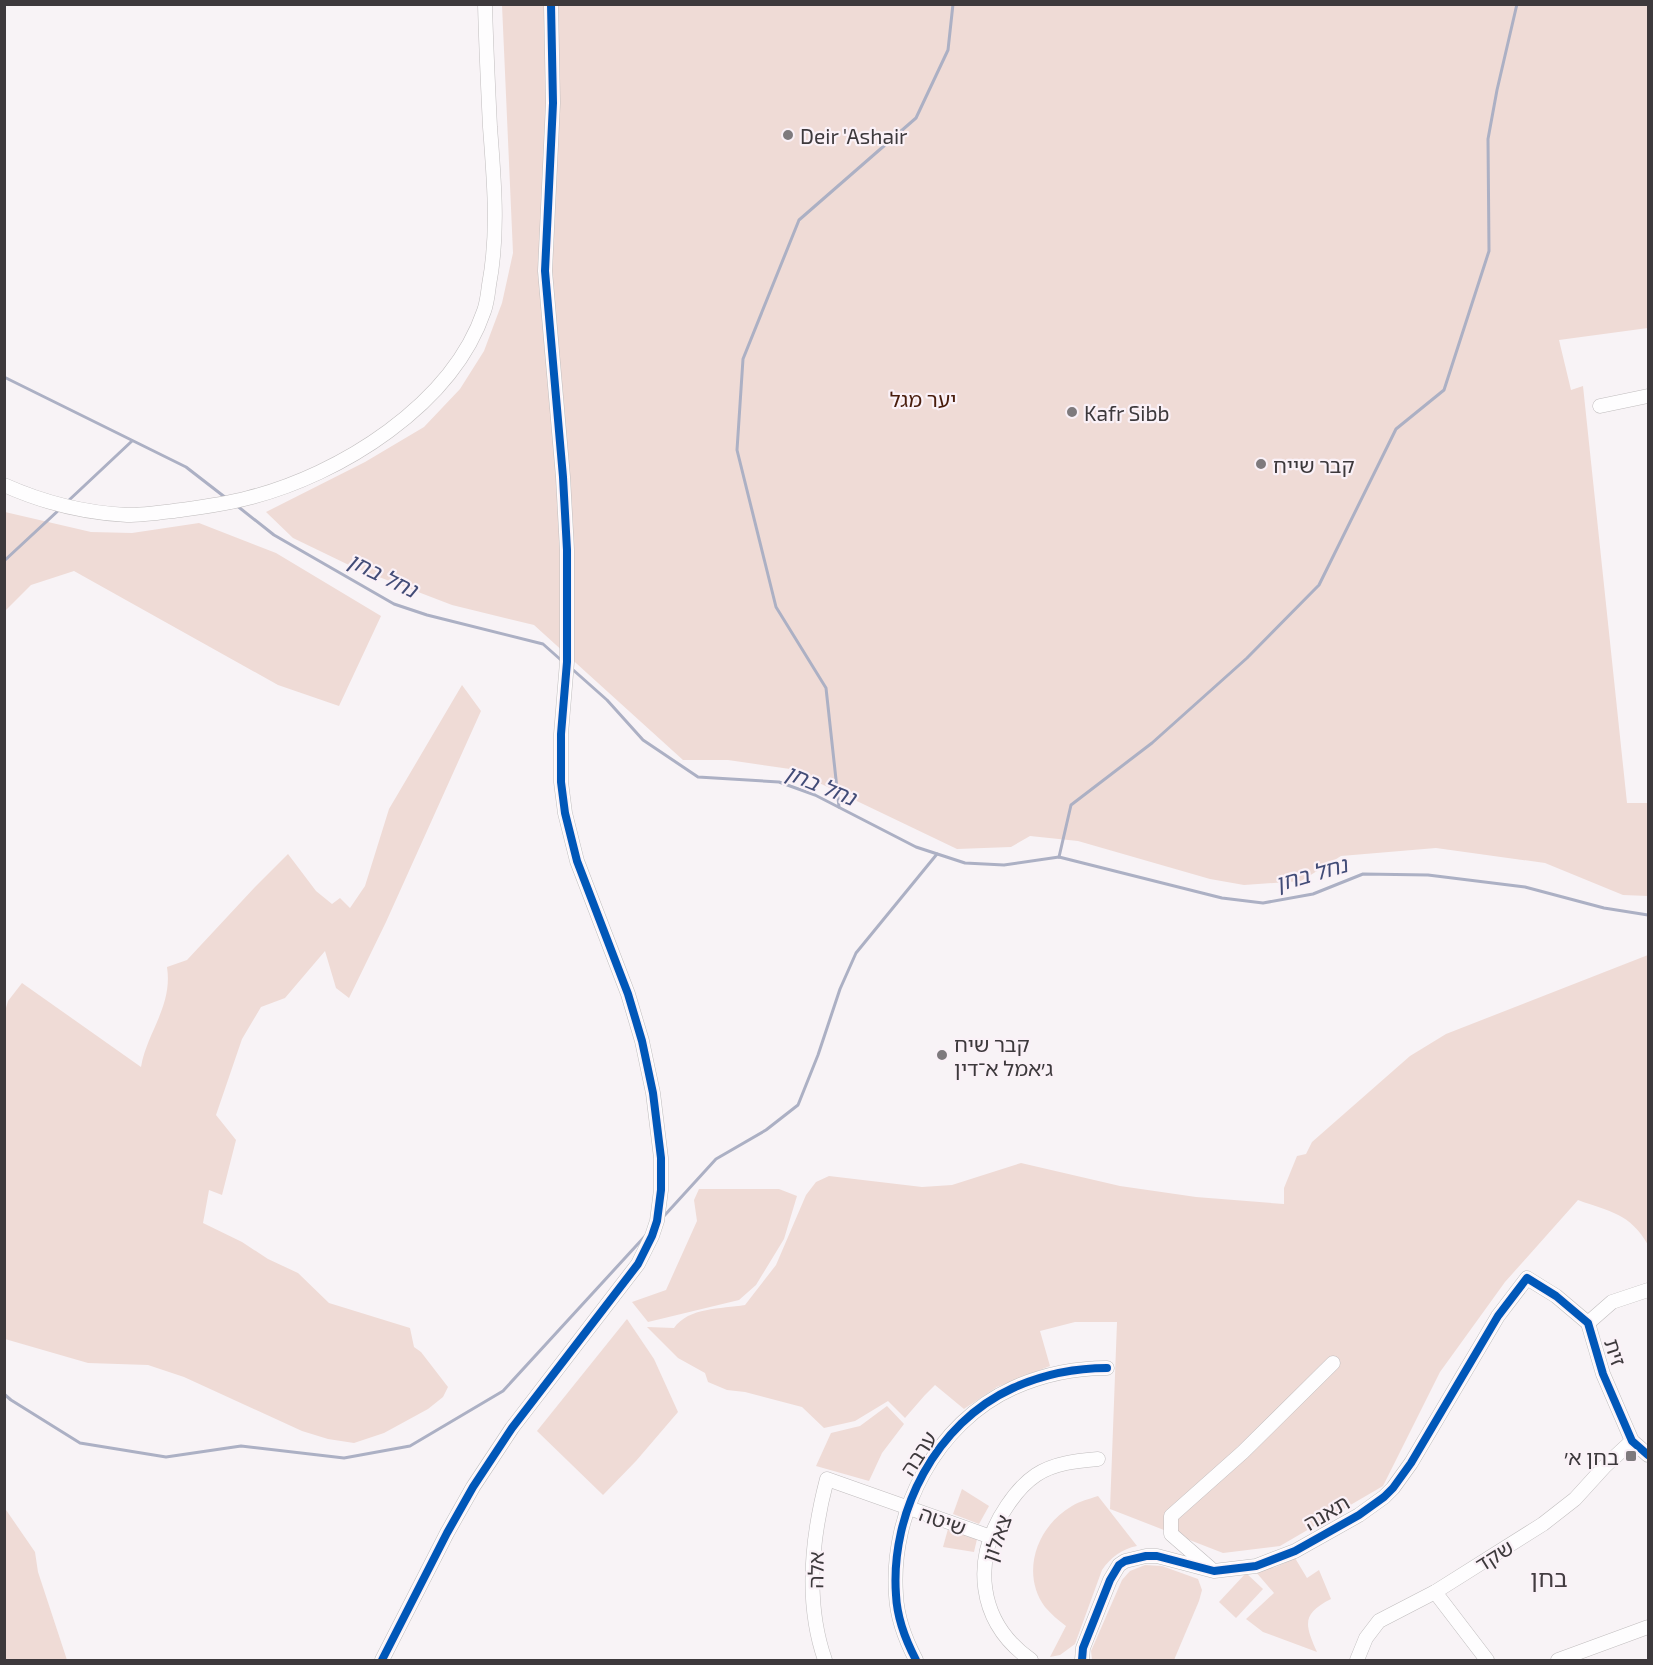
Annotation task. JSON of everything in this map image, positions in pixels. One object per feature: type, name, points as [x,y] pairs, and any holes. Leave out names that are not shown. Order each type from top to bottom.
[{"type":"street","points":[[4,485],[83,510],[128,515],[203,507],[248,498],[285,487],[340,461],[399,423],[433,394],[452,372],[473,339],[485,309],[493,263],[496,202],[485,4]]},
{"type":"street","points":[[382,1660],[473,1487],[513,1428],[638,1264],[657,1221],[662,1190],[661,1158],[653,1094],[642,1041],[628,994],[577,861],[565,813],[561,782],[561,734],[567,662],[567,550],[545,271],[553,103],[551,4]]},
{"type":"street","points":[[1600,406],[1648,396]]},
{"type":"street","name":"זית","points":[[1527,1278],[1556,1296],[1588,1323],[1603,1374],[1632,1441],[1648,1455]]},
{"type":"street","name":"תאנה","points":[[1073,1660],[1082,1654],[1114,1571],[1125,1562],[1146,1556],[1157,1556],[1214,1571],[1244,1569],[1282,1557],[1359,1515],[1384,1497],[1412,1463],[1498,1316],[1527,1278]]},
{"type":"street","points":[[1588,1323],[1612,1302],[1648,1290]]},
{"type":"street","points":[[1214,1571],[1171,1534],[1172,1516],[1243,1452],[1333,1363]]},
{"type":"street","name":"ערבה","points":[[916,1660],[904,1632],[896,1596],[897,1564],[908,1508],[921,1477],[940,1448],[975,1412],[1011,1389],[1046,1375],[1084,1368],[1107,1368]]},
{"type":"street","name":"שקד","points":[[1357,1660],[1366,1638],[1379,1621],[1435,1592],[1534,1530],[1560,1511],[1632,1441]]},
{"type":"street","name":"צאלון","points":[[1031,1660],[1012,1646],[1002,1634],[988,1605],[984,1571],[991,1537],[996,1524],[1013,1497],[1036,1476],[1063,1463],[1098,1459]]},
{"type":"street","name":"שיטה","points":[[828,1479],[991,1537]]},
{"type":"street","name":"אלה","points":[[825,1660],[814,1607],[814,1568],[816,1532],[828,1479]]},
{"type":"street","points":[[1435,1592],[1487,1660]]},
{"type":"street","points":[[1558,1660],[1648,1627]]},
{"type":"green space","name":"יער מגל","points":[[502,5],[1648,5],[1648,328],[1559,340],[1571,390],[1583,386],[1627,803],[1648,803],[1648,896],[1623,895],[1545,863],[1436,848],[1341,856],[1301,881],[1244,885],[1210,879],[1078,841],[1030,836],[1011,847],[957,849],[790,769],[728,760],[683,760],[534,625],[452,605],[353,567],[293,538],[266,512],[365,462],[424,427],[460,389],[484,351],[502,303],[513,253]]},
{"type":"green space","points":[[5,512],[91,532],[132,533],[199,523],[276,553],[381,616],[339,706],[278,685],[74,571],[31,585],[5,611]]},
{"type":"green space","points":[[462,685],[481,711],[386,922],[349,998],[336,988],[325,951],[285,998],[261,1007],[242,1039],[216,1115],[236,1140],[222,1195],[209,1190],[203,1223],[298,1273],[329,1303],[410,1328],[414,1347],[421,1352],[448,1387],[443,1397],[428,1409],[384,1433],[354,1443],[328,1439],[302,1431],[184,1377],[148,1365],[88,1363],[5,1339],[4,1015],[8,1001],[22,983],[141,1067],[163,1007],[168,981],[167,967],[187,960],[288,854],[316,891],[332,904],[340,898],[350,908],[365,886],[389,809]]},
{"type":"green space","points":[[1648,955],[1648,1245],[1634,1226],[1626,1220],[1578,1200],[1505,1282],[1440,1372],[1383,1486],[1280,1546],[1223,1553],[1110,1509],[1117,1322],[1075,1322],[1040,1331],[1050,1366],[997,1387],[964,1409],[935,1385],[905,1418],[888,1401],[855,1421],[824,1428],[802,1407],[745,1392],[727,1390],[708,1382],[705,1373],[678,1358],[647,1327],[674,1328],[680,1321],[697,1313],[716,1308],[745,1305],[776,1265],[806,1195],[816,1182],[829,1176],[922,1187],[952,1185],[1021,1163],[1120,1186],[1196,1197],[1284,1204],[1284,1188],[1297,1156],[1306,1154],[1312,1142],[1410,1056],[1446,1034]]},
{"type":"green space","points":[[699,1189],[779,1189],[797,1196],[784,1239],[756,1285],[739,1300],[648,1322],[632,1302],[666,1290],[697,1221],[694,1200]]},
{"type":"green space","points":[[627,1319],[654,1359],[678,1412],[603,1495],[537,1431]]},
{"type":"green space","points":[[887,1406],[904,1424],[882,1453],[869,1481],[816,1466],[831,1433],[860,1426]]},
{"type":"green space","points":[[962,1489],[989,1506],[979,1524],[953,1514]]},
{"type":"green space","points":[[1098,1496],[1137,1546],[1122,1551],[1105,1565],[1075,1644],[1060,1655],[1050,1657],[1066,1626],[1045,1607],[1038,1594],[1033,1565],[1036,1551],[1041,1538],[1060,1515],[1075,1504]]},
{"type":"green space","points":[[4,1507],[35,1552],[38,1572],[67,1660],[5,1660]]},
{"type":"green space","points":[[948,1529],[977,1539],[974,1552],[943,1547]]},
{"type":"green space","points":[[1295,1558],[1307,1578],[1319,1570],[1331,1599],[1314,1610],[1308,1621],[1317,1652],[1263,1632],[1246,1619],[1274,1593],[1255,1571],[1276,1567]]},
{"type":"green space","points":[[1145,1565],[1162,1566],[1198,1579],[1202,1590],[1174,1660],[1092,1660],[1091,1651],[1122,1580],[1130,1571]]},
{"type":"green space","points":[[1246,1573],[1263,1589],[1236,1618],[1219,1602]]},
{"type":"waterway","points":[[839,807],[826,688],[776,607],[737,450],[743,359],[799,220],[916,118],[948,50],[953,4]]},
{"type":"waterway","points":[[1059,857],[1071,805],[1152,743],[1247,658],[1319,585],[1396,429],[1444,390],[1489,251],[1488,139],[1517,4]]},
{"type":"waterway","name":"נחל בחן","points":[[4,377],[186,467],[226,498]]},
{"type":"waterway","points":[[67,502],[132,441]]},
{"type":"waterway","name":"נחל בחן","points":[[236,505],[274,535],[394,604],[427,615],[543,644],[561,660]]},
{"type":"waterway","points":[[4,561],[60,509]]},
{"type":"waterway","name":"נחל בחן","points":[[571,668],[607,700],[643,740],[698,777],[779,782],[815,795],[916,847],[965,863],[1004,865],[1059,857],[1222,898],[1263,903],[1313,894],[1363,874],[1428,875],[1525,887],[1604,908],[1648,915]]},
{"type":"waterway","points":[[664,1216],[716,1159],[766,1130],[798,1105],[840,989],[856,953],[937,854]]},
{"type":"waterway","points":[[4,1394],[80,1443],[166,1457],[241,1446],[344,1458],[410,1446],[503,1391],[647,1234]]},
{"type":"cycle path","points":[[382,1660],[473,1487],[512,1428],[638,1264],[657,1221],[661,1190],[661,1158],[653,1093],[642,1041],[628,994],[577,861],[565,813],[561,782],[561,734],[567,662],[567,550],[545,271],[553,103],[551,4]]},
{"type":"cycle path","points":[[1082,1660],[1083,1648],[1110,1580],[1119,1565],[1125,1561],[1157,1556],[1214,1571],[1256,1566],[1295,1551],[1359,1515],[1384,1497],[1411,1463],[1498,1316],[1527,1278],[1556,1296],[1588,1323],[1603,1374],[1632,1441],[1648,1455]]},
{"type":"cycle path","points":[[916,1660],[898,1612],[896,1564],[901,1533],[910,1502],[923,1474],[961,1423],[986,1404],[1013,1388],[1059,1373],[1107,1368]]},
{"type":"place","name":"Deir 'Ashair","points":[[788,135]]},
{"type":"place","name":"Kafr Sibb","points":[[1072,412]]},
{"type":"place","name":"קבר שייח","points":[[1261,464]]},
{"type":"place","name":"קבר שיח ג׳אמל א־דין","points":[[942,1055]]},
{"type":"place","name":"בחן א׳","points":[[1631,1456]]},
{"type":"district","name":"בחן","points":[[1549,1577]]}]
